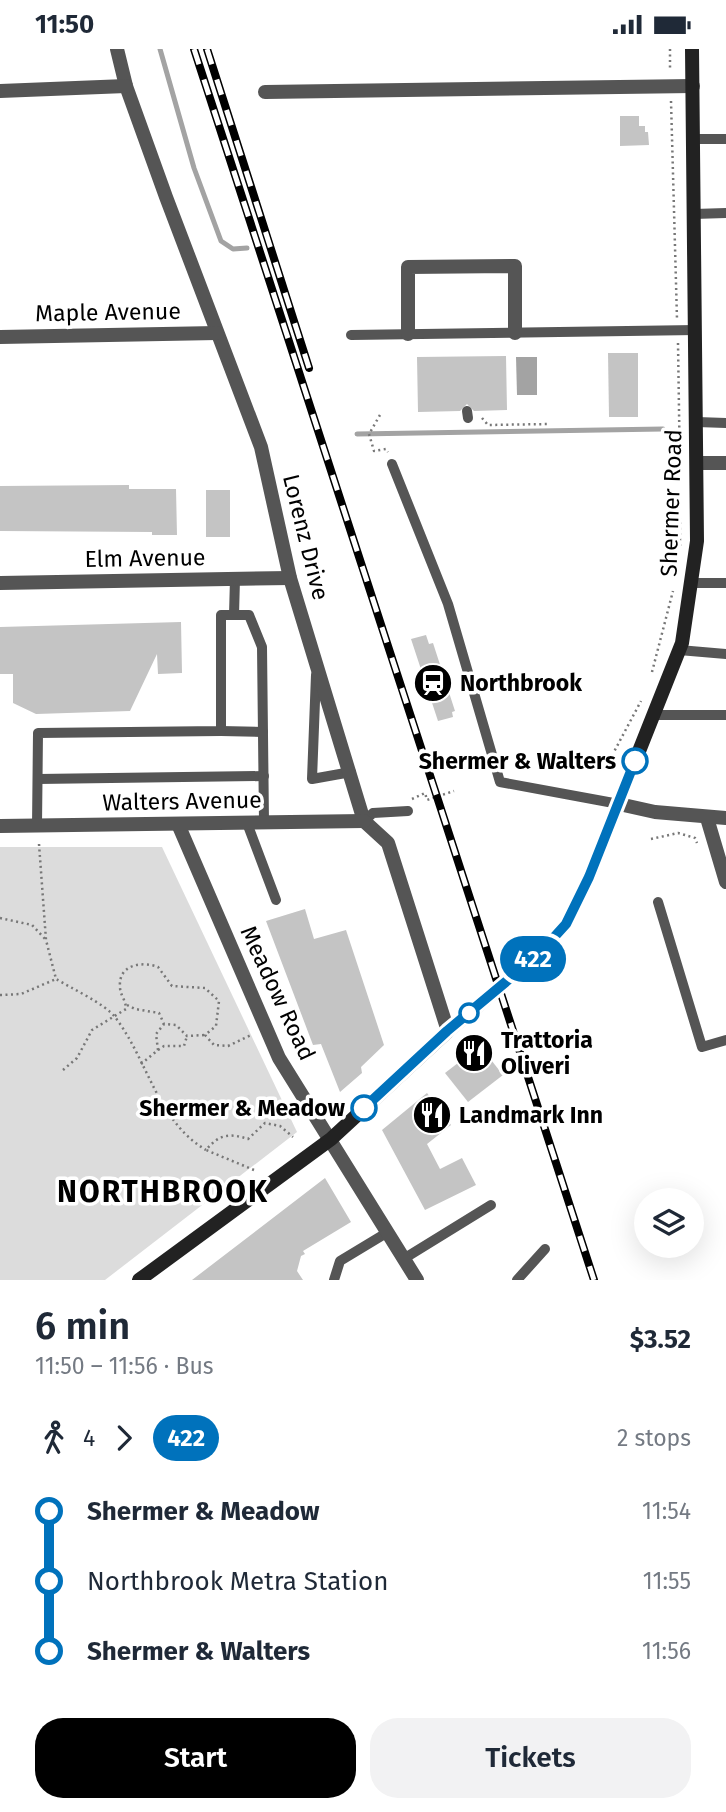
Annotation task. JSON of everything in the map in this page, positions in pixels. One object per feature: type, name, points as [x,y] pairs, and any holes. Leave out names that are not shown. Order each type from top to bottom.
[{"type":"main road","name":"Shermer Road","points":[[139,1280],[331,1139],[447,1031],[538,955],[566,924],[619,804],[679,650],[692,583],[697,541],[697,463],[692,49]]},
{"type":"street","name":"Lorenz Drive","points":[[117,49],[127,86],[261,447],[290,578],[364,821]]},
{"type":"street","points":[[0,91],[127,86]]},
{"type":"street","points":[[265,92],[693,86]]},
{"type":"street","points":[[408,334],[408,267],[515,266],[515,333]]},
{"type":"street","name":"Maple Avenue","points":[[0,337],[217,333]]},
{"type":"street","points":[[697,463],[726,463]]},
{"type":"street","name":"Elm Avenue","points":[[0,583],[290,578]]},
{"type":"street","points":[[619,804],[707,818],[726,818]]},
{"type":"street","points":[[707,818],[726,883]]},
{"type":"street","points":[[364,821],[388,843],[447,1031]]},
{"type":"street","name":"Walters Avenue","points":[[0,826],[364,821]]},
{"type":"street","name":"Meadow Road","points":[[178,824],[279,1058],[417,1280]]},
{"type":"lane","points":[[694,139],[726,139]]},
{"type":"lane","points":[[694,214],[726,213]]},
{"type":"lane","points":[[351,335],[696,330]]},
{"type":"lane","points":[[696,422],[726,423]]},
{"type":"lane","points":[[392,464],[448,604],[500,782],[619,804]]},
{"type":"lane","points":[[234,615],[235,579]]},
{"type":"lane","points":[[692,583],[726,583]]},
{"type":"lane","points":[[221,731],[220,615],[249,615],[262,647],[264,823]]},
{"type":"lane","points":[[679,650],[726,654]]},
{"type":"lane","points":[[317,664],[312,779],[351,772]]},
{"type":"lane","points":[[653,715],[726,715]]},
{"type":"lane","points":[[37,826],[38,733],[263,732]]},
{"type":"lane","points":[[38,779],[264,776]]},
{"type":"lane","points":[[364,821],[373,813],[407,806]]},
{"type":"lane","points":[[247,823],[276,900]]},
{"type":"lane","points":[[658,902],[702,1047],[726,1040]]},
{"type":"lane","points":[[405,1258],[491,1205]]},
{"type":"lane","points":[[334,1280],[340,1261],[388,1231]]},
{"type":"lane","points":[[517,1280],[545,1249]]},
{"type":"path","points":[[670,49],[680,484]]},
{"type":"path","points":[[373,447],[369,433],[380,415]]},
{"type":"path","points":[[482,418],[488,425],[549,424]]},
{"type":"path","points":[[680,517],[680,553]]},
{"type":"path","points":[[649,683],[660,650],[673,588]]},
{"type":"path","points":[[607,765],[645,694]]},
{"type":"path","points":[[407,806],[425,793],[427,800],[454,791]]},
{"type":"path","points":[[651,839],[678,832],[695,838],[697,843]]},
{"type":"path","points":[[39,845],[46,940],[56,979],[114,1015],[168,1112],[192,1141],[206,1150],[254,1170]]},
{"type":"path","points":[[0,918],[32,925],[46,940]]},
{"type":"path","points":[[63,1070],[77,1058],[92,1030],[125,1009],[126,1004],[120,988],[125,971],[138,964],[158,967],[172,986],[205,988],[219,1002],[220,1014],[216,1025],[205,1035],[187,1036],[176,1025],[164,1024]]},
{"type":"path","points":[[0,995],[20,994],[56,979]]},
{"type":"path","points":[[126,1004],[135,1009],[159,1013],[164,1024]]},
{"type":"path","points":[[158,1050],[156,1034],[164,1024]]},
{"type":"path","points":[[205,1035],[214,1045],[223,1047],[258,1032]]},
{"type":"path","points":[[141,1064],[164,1046],[184,1046],[187,1036]]},
{"type":"path","points":[[206,1150],[217,1139],[228,1134],[248,1139],[265,1123],[279,1126],[293,1137]]},
{"type":"shaded area","points":[[516,357],[537,357],[537,395],[517,395]]},
{"type":"shaded area","points":[[0,847],[162,847],[297,1132],[105,1280],[0,1280]]},
{"type":"building","points":[[620,116],[639,116],[639,126],[645,126],[645,132],[648,132],[649,145],[620,146]]},
{"type":"building","points":[[608,353],[638,353],[638,417],[609,417]]},
{"type":"building","points":[[506,356],[507,410],[474,411],[467,404],[460,411],[418,412],[417,357]]},
{"type":"building","points":[[129,485],[129,489],[176,489],[177,535],[152,535],[152,532],[0,531],[0,486]]},
{"type":"building","points":[[206,490],[230,490],[230,537],[206,537]]},
{"type":"building","points":[[181,622],[182,673],[158,674],[157,654],[130,711],[36,714],[13,703],[13,674],[0,674],[0,627]]},
{"type":"building","points":[[426,635],[429,644],[433,643],[455,711],[452,712],[453,717],[438,721],[411,639]]},
{"type":"building","points":[[305,909],[314,939],[346,930],[384,1045],[361,1067],[362,1073],[340,1092],[321,1044],[313,1045],[266,921]]},
{"type":"building","points":[[480,1046],[503,1075],[468,1102],[445,1073]]},
{"type":"building","points":[[427,1093],[451,1125],[427,1144],[440,1169],[462,1158],[476,1185],[425,1210],[382,1130]]},
{"type":"building","points":[[325,1178],[351,1222],[303,1251],[305,1254],[301,1256],[297,1271],[303,1280],[192,1280]]},
{"type":"waterway","points":[[160,49],[194,168],[221,241],[233,249],[247,248]]},
{"type":"waterway","points":[[357,434],[663,429]]},
{"type":"railway","points":[[194,49],[594,1280]]},
{"type":"railway","points":[[207,49],[309,368]]},
{"type":"bus line","name":"422","points":[[364,1108],[447,1031],[538,955],[566,924],[589,877],[635,761]]},
{"type":"place","name":"Northbrook","points":[[433,683]]},
{"type":"place","name":"Shermer & Walters","points":[[635,761]]},
{"type":"place","name":"Trattoria Oliveri","points":[[474,1053]]},
{"type":"place","name":"Shermer & Meadow","points":[[364,1108]]},
{"type":"place","name":"Landmark Inn","points":[[432,1115]]},
{"type":"district","name":"NORTHBROOK","points":[[163,1192]]}]
